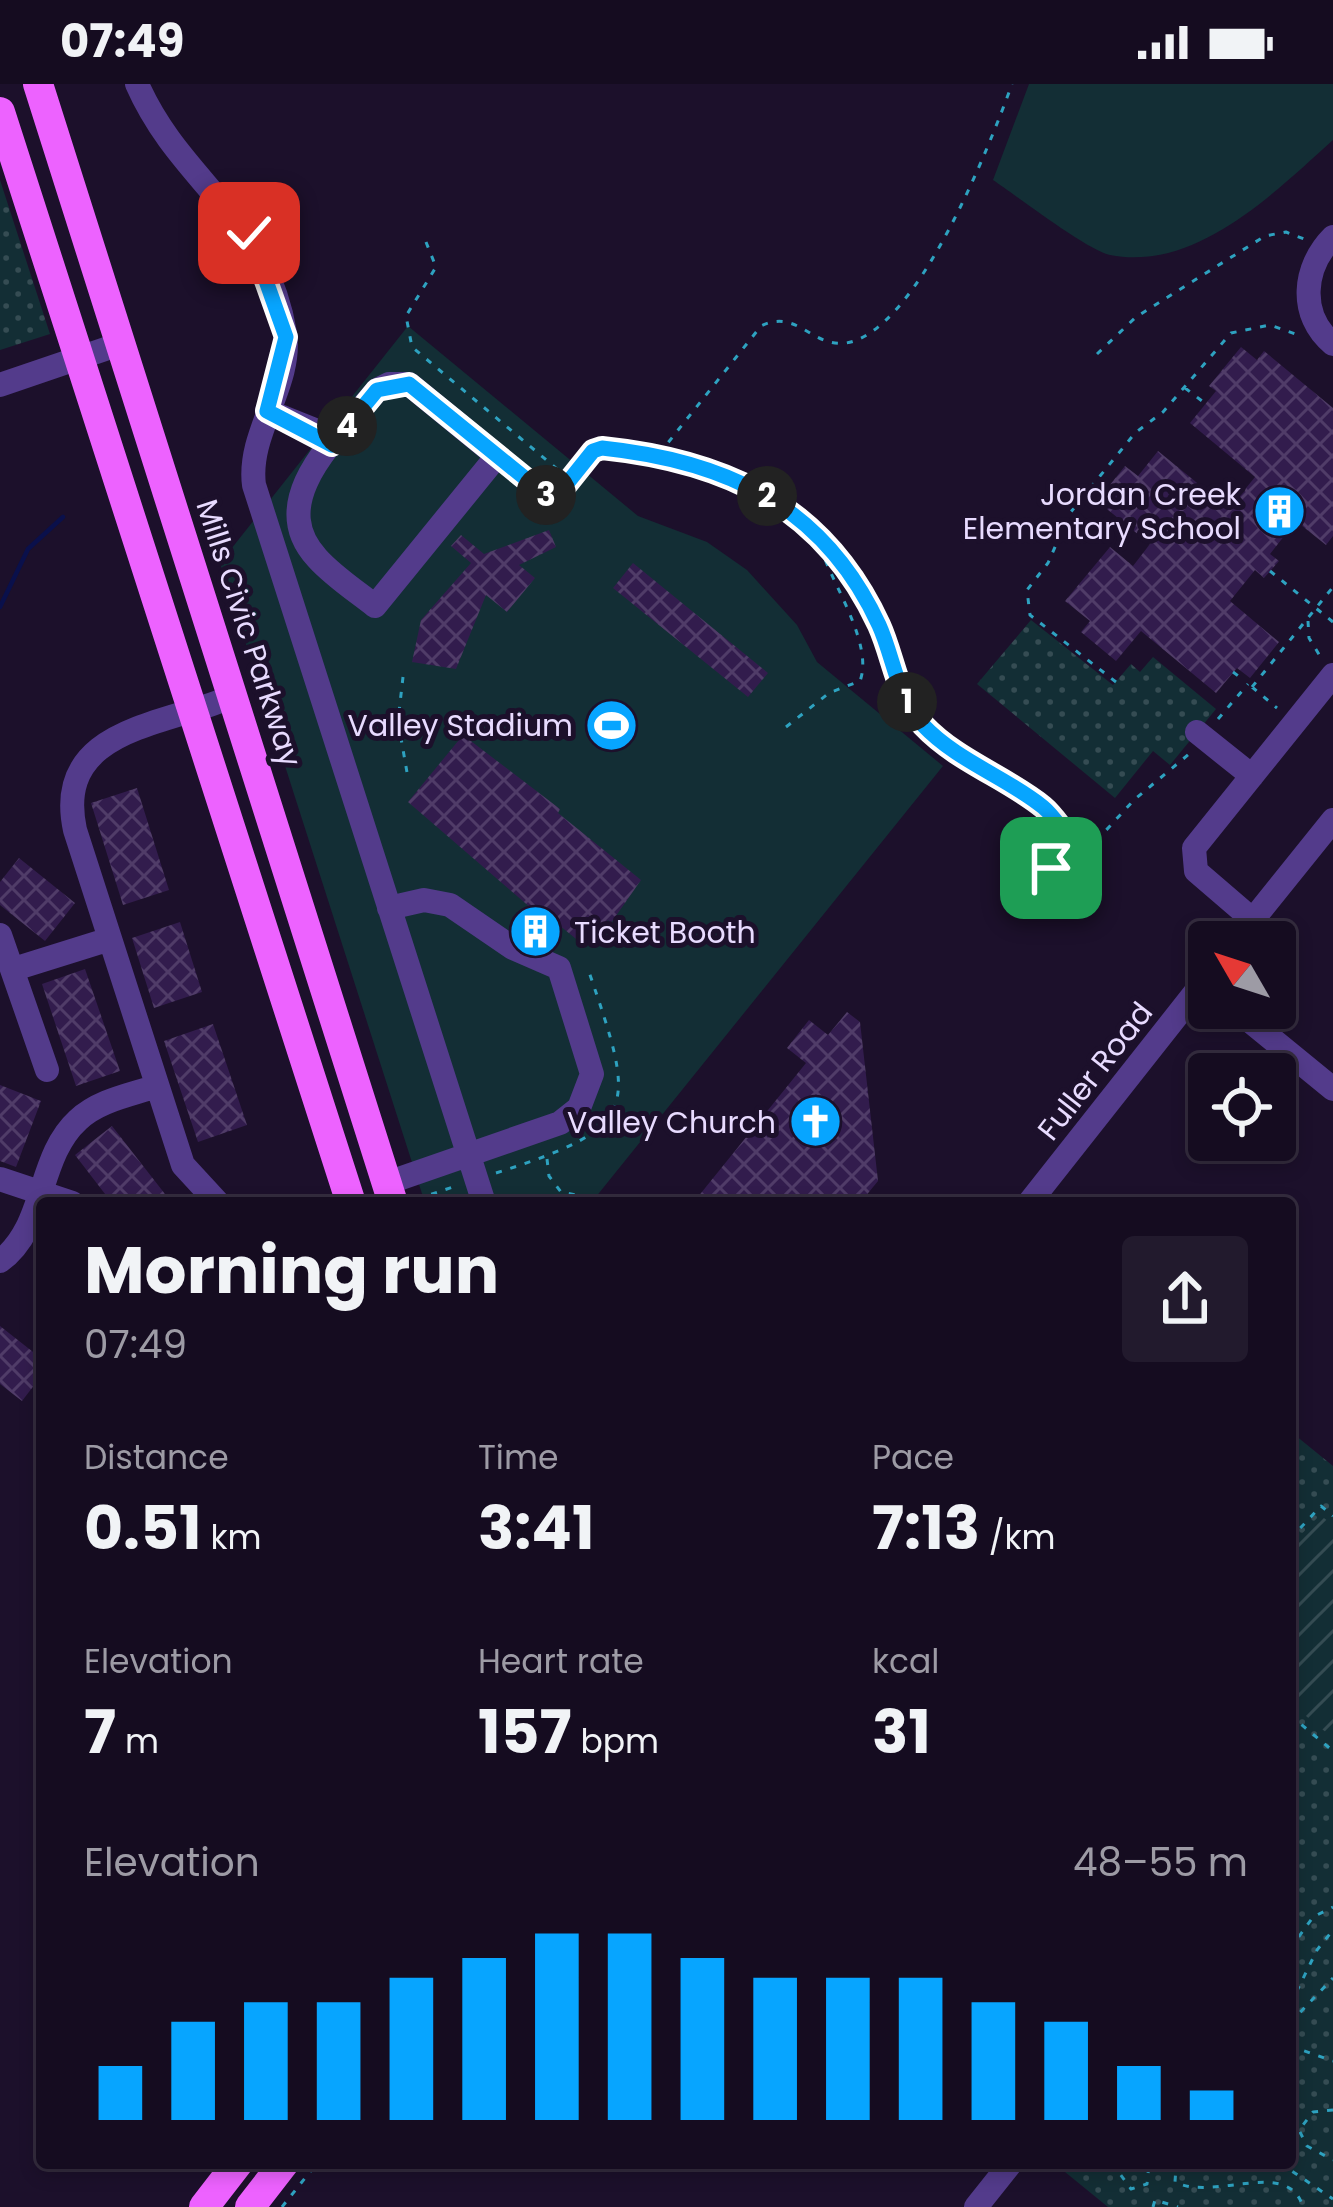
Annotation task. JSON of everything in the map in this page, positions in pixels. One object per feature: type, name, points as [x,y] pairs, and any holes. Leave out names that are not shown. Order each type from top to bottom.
[{"type":"main road","name":"Mills Civic Parkway","points":[[38,84],[390,1193]]},
{"type":"main road","points":[[0,112],[349,1197]]},
{"type":"main road","points":[[204,2207],[233,2169]]},
{"type":"main road","points":[[250,2207],[279,2169]]},
{"type":"street","points":[[137,84],[161,134],[236,217],[259,253],[286,337],[254,451],[254,485],[482,1197]]},
{"type":"street","points":[[1322,240],[1308,295],[1329,341]]},
{"type":"street","points":[[0,385],[120,344]]},
{"type":"street","points":[[396,383],[409,384],[497,456],[375,607],[315,556],[300,526],[304,481],[377,390],[396,383]]},
{"type":"street","points":[[267,411],[332,445]]},
{"type":"street","points":[[1327,666],[1252,776],[1194,848],[1192,863],[1253,920],[1333,820]]},
{"type":"street","points":[[212,1197],[183,1166],[72,815],[77,778],[86,761],[112,738],[231,697]]},
{"type":"street","points":[[1200,735],[1252,776]]},
{"type":"street","points":[[389,908],[424,900],[450,905],[564,975],[592,1084],[585,1100],[560,1123],[469,1155],[390,1193]]},
{"type":"street","points":[[0,934],[47,1070]]},
{"type":"street","points":[[14,969],[110,939]]},
{"type":"street","name":"Fuller Road","points":[[1034,1197],[1188,1006]]},
{"type":"street","points":[[1260,1029],[1333,1089]]},
{"type":"street","points":[[38,1197],[57,1148],[79,1118],[110,1101],[158,1086]]},
{"type":"street","points":[[0,1179],[55,1197]]},
{"type":"street","points":[[0,1261],[21,1240],[36,1202]]},
{"type":"street","points":[[976,2207],[1006,2169]]},
{"type":"path","points":[[658,455],[761,326],[776,319],[790,321],[842,344],[858,340],[892,313],[967,197],[1012,84]]},
{"type":"path","points":[[1097,353],[1136,317],[1265,236],[1286,232],[1322,240]]},
{"type":"path","points":[[427,242],[436,267],[406,316],[412,347],[570,480]]},
{"type":"path","points":[[1117,682],[1030,615],[1027,590],[1048,563],[1070,513],[1136,433],[1231,333],[1247,326],[1270,325],[1306,340],[1329,341]]},
{"type":"path","points":[[1183,387],[1206,404]]},
{"type":"path","points":[[497,456],[553,501],[602,448],[658,455],[742,481],[805,523],[871,608],[904,696],[924,727],[979,770],[1042,806],[1073,842]]},
{"type":"path","points":[[786,727],[829,693],[860,681],[864,672],[825,560],[829,549]]},
{"type":"path","points":[[1270,571],[1333,622]]},
{"type":"path","points":[[1051,868],[1073,842],[1097,840],[1250,686],[1333,587]]},
{"type":"path","points":[[1323,600],[1333,596]]},
{"type":"path","points":[[1310,616],[1309,638],[1327,666]]},
{"type":"path","points":[[1233,672],[1279,709]]},
{"type":"path","points":[[403,676],[398,721],[408,778]]},
{"type":"path","points":[[546,1157],[549,1176],[561,1192],[586,1197]]},
{"type":"path","points":[[1296,1533],[1321,1506],[1333,1516]]},
{"type":"path","points":[[1296,1720],[1333,1750]]},
{"type":"path","points":[[1296,1941],[1313,1917],[1333,1906]]},
{"type":"path","points":[[1296,1993],[1317,1950],[1333,1930]]},
{"type":"path","points":[[1296,2017],[1333,1978]]},
{"type":"path","points":[[1296,2048],[1333,2061]]},
{"type":"path","points":[[1333,2110],[1313,2112],[1299,2130],[1306,2146],[1333,2160]]},
{"type":"path","points":[[282,2207],[312,2169]]},
{"type":"path","points":[[1116,2169],[1131,2189],[1147,2184],[1148,2169]]},
{"type":"path","points":[[1176,2169],[1175,2182],[1193,2192],[1270,2182],[1288,2187],[1303,2207]]},
{"type":"path","points":[[1289,2169],[1333,2200]]},
{"type":"path","points":[[1153,2207],[1155,2200],[1178,2207]]},
{"type":"green space","points":[[1029,84],[1333,84],[1333,140],[1260,204],[1203,240],[1142,257],[1110,255],[1069,233],[993,180]]},
{"type":"green space","points":[[0,180],[50,334],[0,350]]},
{"type":"green space","points":[[408,326],[638,516],[707,542],[747,570],[797,625],[817,662],[943,766],[596,1197],[423,1197],[220,563]]},
{"type":"green space","points":[[1031,620],[1113,685],[1131,664],[1140,672],[1153,657],[1216,709],[1170,765],[1153,751],[1115,798],[977,684]]},
{"type":"green space","points":[[1296,1436],[1333,1466],[1333,2207],[1108,2207],[1061,2169],[1296,2169]]},
{"type":"green space","points":[[1320,1515],[1333,1525],[1333,1738],[1296,1708],[1296,1540]]},
{"type":"building","name":"Jordan Creek Elementary School","points":[[1241,347],[1257,360],[1264,351],[1333,408],[1333,536],[1326,545],[1296,521],[1270,554],[1279,561],[1264,578],[1255,570],[1230,601],[1279,642],[1250,678],[1237,668],[1216,693],[1141,631],[1116,661],[1081,632],[1090,621],[1065,601],[1110,547],[1133,566],[1150,544],[1097,501],[1125,466],[1138,476],[1158,451],[1229,509],[1255,477],[1190,423],[1216,391],[1209,386]]},
{"type":"building","points":[[549,530],[556,547],[519,565],[535,578],[507,612],[486,595],[456,669],[412,662],[421,620],[471,563],[451,546],[461,535],[484,554]]},
{"type":"building","points":[[633,563],[768,673],[748,697],[613,588]]},
{"type":"building","points":[[463,735],[560,809],[558,813],[641,880],[611,923],[608,920],[586,947],[554,921],[538,941],[525,933],[539,915],[408,802]]},
{"type":"building","points":[[137,788],[169,890],[123,905],[91,803]]},
{"type":"building","points":[[19,858],[75,903],[45,941],[0,905],[0,882]]},
{"type":"building","points":[[180,922],[202,992],[154,1008],[132,938]]},
{"type":"building","points":[[85,969],[120,1071],[76,1086],[42,984]]},
{"type":"building","name":"Valley Church","points":[[847,1012],[860,1022],[878,1181],[865,1197],[698,1197],[806,1063],[787,1048],[809,1020],[828,1035]]},
{"type":"building","points":[[213,1024],[247,1125],[198,1142],[164,1041]]},
{"type":"building","points":[[0,1085],[41,1101],[16,1167],[0,1161]]},
{"type":"building","points":[[112,1126],[167,1197],[107,1197],[75,1155]]},
{"type":"building","points":[[0,1326],[36,1354],[36,1383],[22,1401],[0,1384]]},
{"type":"waterway","points":[[0,607],[28,549],[63,517]]},
{"type":"place","name":"Jordan Creek Elementary School","points":[[1280,511]]},
{"type":"place","name":"Valley Stadium","points":[[612,725]]},
{"type":"place","name":"Ticket Booth","points":[[535,932]]},
{"type":"place","name":"Valley Church","points":[[815,1122]]},
{"type":"route","points":[[249,233],[286,337],[267,411],[312,430],[332,445],[377,390],[389,384],[409,384],[553,501],[593,451],[602,448],[699,464],[742,481],[805,523],[855,580],[882,632],[911,711],[924,727],[979,770],[1042,806],[1073,842],[1051,868]]}]
